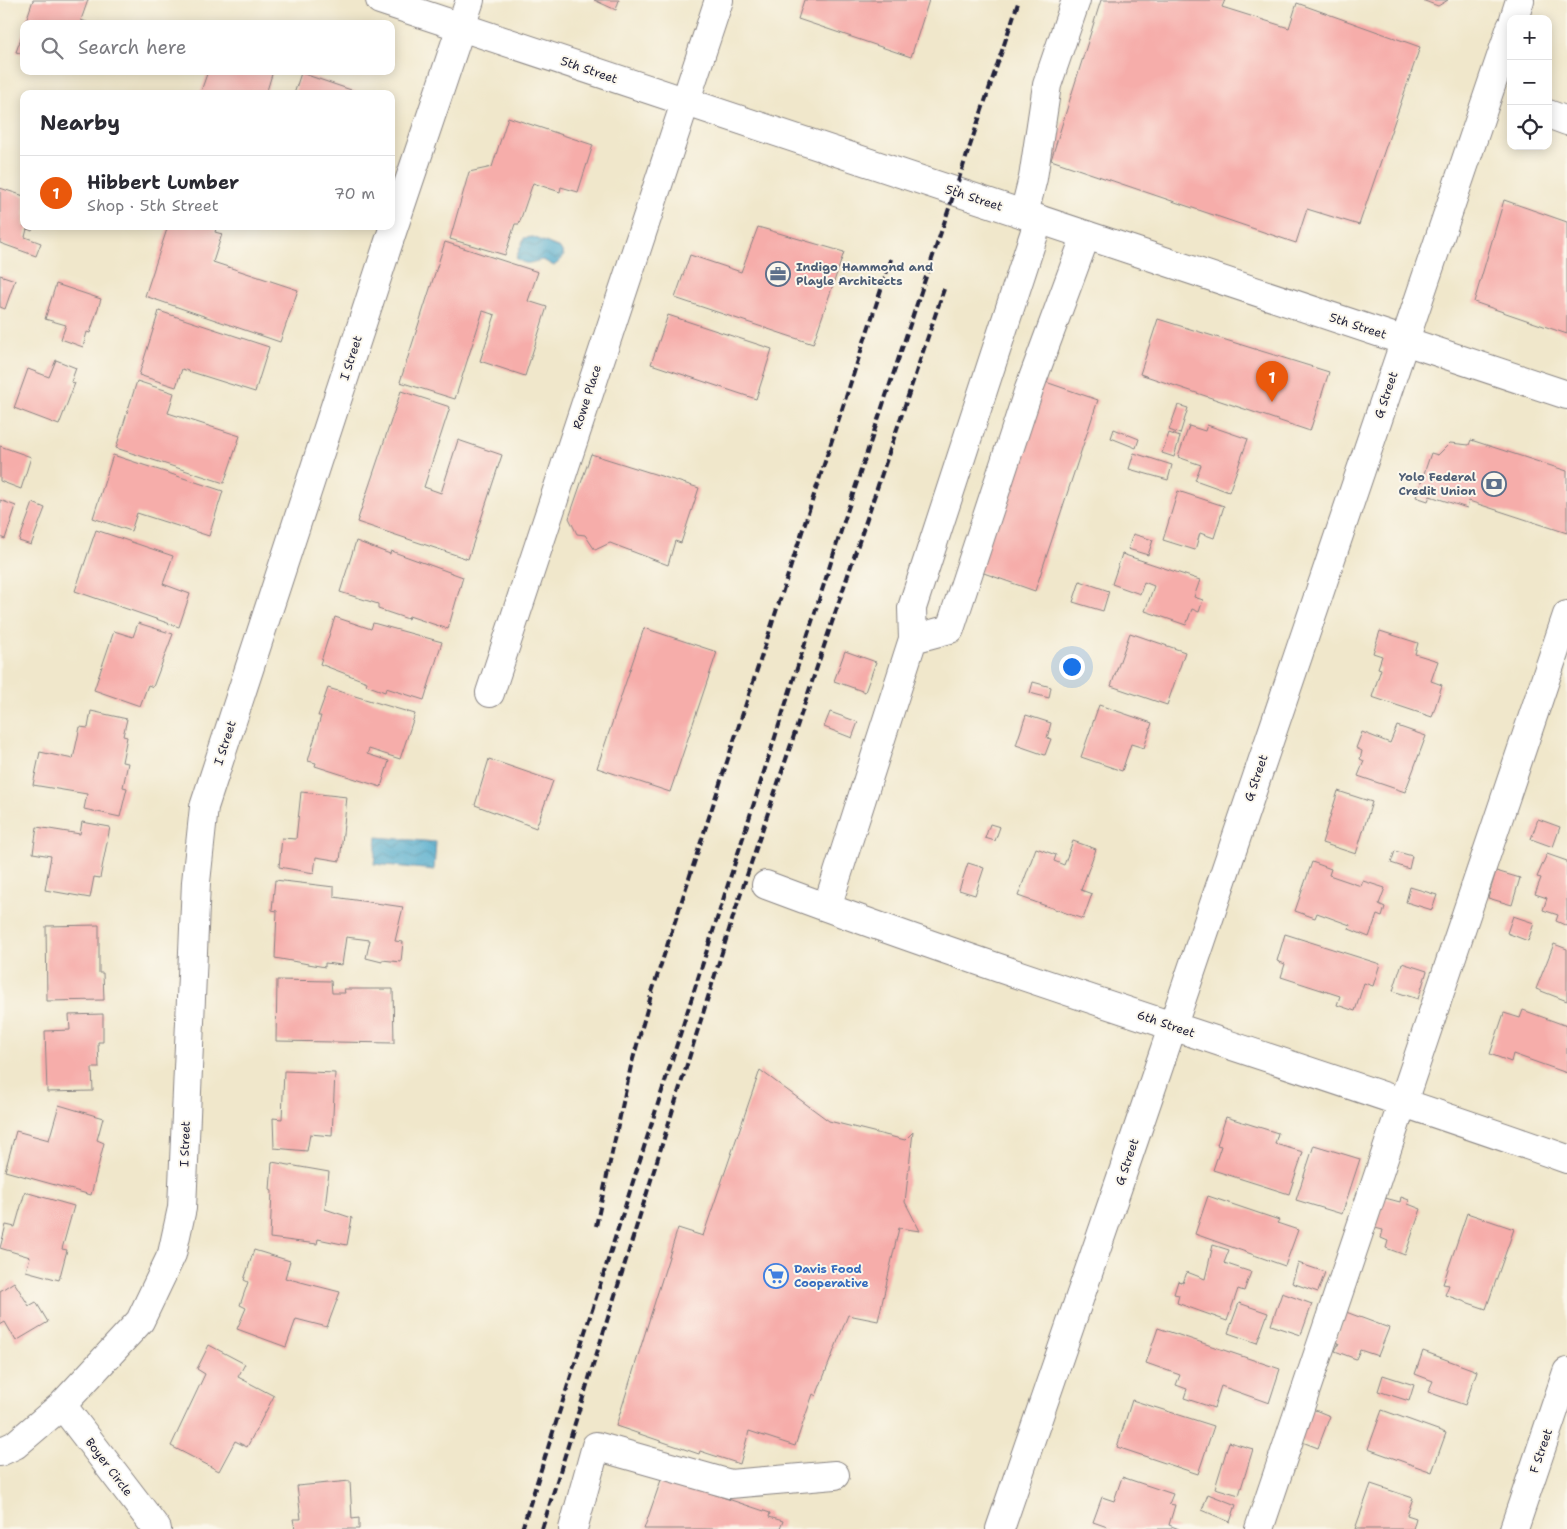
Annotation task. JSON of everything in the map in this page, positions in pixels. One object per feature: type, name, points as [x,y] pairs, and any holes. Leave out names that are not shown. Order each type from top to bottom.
[{"type":"street","name":"5th Street","points":[[380,0],[1567,395]]},
{"type":"street","name":"I Street","points":[[395,223],[470,0]]},
{"type":"street","name":"Rowe Place","points":[[490,693],[719,0]]},
{"type":"street","points":[[827,906],[913,639],[912,608],[1032,217],[1033,178],[1047,85],[1076,0]]},
{"type":"street","points":[[1515,15],[1520,0]]},
{"type":"street","name":"G Street","points":[[1000,1529],[1404,341],[1500,96],[1507,53]]},
{"type":"street","points":[[1552,116],[1567,122]]},
{"type":"street","name":"I Street","points":[[0,1452],[15,1445],[62,1405],[140,1321],[172,1254],[182,1208],[196,882],[204,807],[393,230]]},
{"type":"street","points":[[913,639],[950,629],[1029,389],[1086,235]]},
{"type":"street","points":[[1259,1529],[1567,615]]},
{"type":"street","name":"6th Street","points":[[766,885],[1172,1026],[1404,1101],[1567,1159]]},
{"type":"street","name":"F Street","points":[[1514,1529],[1567,1372]]},
{"type":"street","name":"Boyer Circle","points":[[62,1405],[156,1529]]},
{"type":"street","points":[[573,1529],[596,1446],[730,1484],[835,1475]]},
{"type":"water","points":[[533,237],[560,248],[564,255],[561,260],[554,266],[543,260],[526,263],[516,258],[524,238]]},
{"type":"water","points":[[377,837],[436,842],[434,870],[374,864]]},
{"type":"building","points":[[33,0],[88,0],[81,20],[26,20]]},
{"type":"building","points":[[594,0],[619,0],[616,10]]},
{"type":"building","points":[[804,0],[929,0],[911,57],[798,19]]},
{"type":"building","points":[[1101,0],[1225,0],[1222,7],[1289,28],[1297,3],[1420,47],[1359,225],[1307,209],[1296,243],[1051,160]]},
{"type":"building","points":[[1422,0],[1448,0],[1438,6]]},
{"type":"building","points":[[20,41],[20,53],[16,52]]},
{"type":"building","points":[[207,75],[272,75],[267,90],[201,90]]},
{"type":"building","points":[[300,75],[307,75],[351,90],[295,90]]},
{"type":"building","points":[[508,117],[593,145],[578,192],[561,187],[560,192],[533,183],[519,224],[515,224],[505,255],[450,239],[469,172],[492,167]]},
{"type":"building","points":[[0,188],[20,195],[20,230],[27,230],[25,237],[41,243],[36,256],[0,243]]},
{"type":"building","points":[[1504,200],[1567,222],[1567,334],[1474,302]]},
{"type":"building","points":[[758,227],[844,252],[813,344],[675,298],[690,255],[741,272]]},
{"type":"building","points":[[167,230],[216,230],[215,232],[222,234],[213,262],[298,290],[280,342],[145,296]]},
{"type":"building","points":[[445,242],[538,272],[528,301],[547,307],[525,376],[480,361],[495,315],[483,311],[455,399],[400,382]]},
{"type":"building","points":[[0,275],[15,280],[5,309],[0,307]]},
{"type":"building","points":[[56,284],[101,299],[90,333],[87,332],[83,347],[61,339],[66,325],[45,319]]},
{"type":"building","points":[[159,311],[269,347],[255,392],[182,369],[176,387],[139,375]]},
{"type":"building","points":[[668,315],[772,349],[756,399],[651,364]]},
{"type":"building","points":[[1158,319],[1329,372],[1310,431],[1140,374]]},
{"type":"building","points":[[56,360],[76,368],[71,382],[75,383],[59,425],[14,408],[28,369],[49,377]]},
{"type":"building","points":[[1040,380],[1098,400],[1035,591],[978,571]]},
{"type":"building","points":[[137,381],[174,393],[168,413],[240,436],[224,483],[116,448]]},
{"type":"building","points":[[401,391],[450,407],[424,487],[441,493],[458,440],[502,455],[468,559],[357,522]]},
{"type":"building","points":[[1178,405],[1188,408],[1180,434],[1169,430]]},
{"type":"building","points":[[1207,425],[1248,439],[1229,492],[1195,480],[1201,465],[1178,457],[1189,426],[1205,431]]},
{"type":"building","points":[[1114,429],[1139,439],[1136,448],[1111,438]]},
{"type":"building","points":[[1169,433],[1180,437],[1174,457],[1162,453]]},
{"type":"building","name":"Yolo Federal Credit Union","points":[[1471,440],[1567,471],[1567,533],[1469,501],[1467,508],[1430,496],[1428,501],[1416,497],[1431,453],[1438,455],[1450,443],[1469,445]]},
{"type":"building","points":[[0,446],[31,457],[21,489],[0,481]]},
{"type":"building","points":[[1134,453],[1172,465],[1168,480],[1129,469]]},
{"type":"building","points":[[591,454],[699,488],[681,543],[675,541],[668,565],[610,543],[595,550],[585,535],[577,534],[569,518]]},
{"type":"building","points":[[113,455],[223,491],[209,536],[137,513],[131,531],[93,518]]},
{"type":"building","points":[[1178,491],[1224,506],[1214,538],[1200,533],[1195,550],[1163,540]]},
{"type":"building","points":[[0,500],[16,506],[5,539],[0,537]]},
{"type":"building","points":[[33,503],[45,508],[31,545],[19,541]]},
{"type":"building","points":[[96,530],[173,556],[163,584],[190,594],[179,627],[75,591]]},
{"type":"building","points":[[1133,534],[1153,540],[1148,555],[1128,549]]},
{"type":"building","points":[[356,541],[390,554],[391,551],[463,577],[448,629],[409,616],[408,619],[378,609],[378,604],[340,592]]},
{"type":"building","points":[[1122,554],[1200,580],[1194,597],[1203,600],[1199,612],[1192,609],[1186,625],[1145,611],[1154,586],[1144,582],[1140,594],[1112,584]]},
{"type":"building","points":[[1080,581],[1109,591],[1103,611],[1073,602]]},
{"type":"building","points":[[335,617],[371,629],[373,623],[442,642],[424,700],[386,688],[385,692],[366,685],[367,682],[320,664]]},
{"type":"building","points":[[138,623],[173,634],[153,687],[148,685],[140,706],[94,690],[114,631],[133,637]]},
{"type":"building","points":[[644,628],[717,652],[670,792],[597,768]]},
{"type":"building","points":[[1380,631],[1418,643],[1415,654],[1438,661],[1431,681],[1442,685],[1432,717],[1372,697],[1381,669],[1378,668],[1382,656],[1373,653]]},
{"type":"building","points":[[1130,633],[1185,652],[1167,705],[1111,686]]},
{"type":"building","points":[[845,651],[876,662],[865,692],[834,681]]},
{"type":"building","points":[[1033,682],[1051,687],[1049,698],[1030,693]]},
{"type":"building","points":[[328,688],[415,714],[400,759],[369,749],[367,754],[389,761],[381,787],[315,766],[316,763],[308,761],[321,716],[318,716]]},
{"type":"building","points":[[1099,705],[1152,723],[1144,748],[1131,744],[1122,771],[1081,757]]},
{"type":"building","points":[[91,711],[127,719],[123,736],[127,737],[122,762],[128,763],[123,787],[127,788],[120,817],[84,809],[87,794],[33,785],[40,752],[73,759],[80,727],[88,728]]},
{"type":"building","points":[[830,712],[858,722],[852,738],[824,727]]},
{"type":"building","points":[[1026,715],[1051,723],[1047,738],[1051,739],[1045,755],[1016,745]]},
{"type":"building","points":[[1397,726],[1426,736],[1405,792],[1358,776],[1364,761],[1360,759],[1362,751],[1356,748],[1362,732],[1390,743]]},
{"type":"building","points":[[489,759],[553,781],[536,828],[475,805]]},
{"type":"building","points":[[1338,791],[1372,802],[1356,854],[1322,843]]},
{"type":"building","points":[[301,792],[347,797],[340,861],[316,857],[314,873],[279,867],[282,838],[296,839]]},
{"type":"building","points":[[1538,819],[1560,827],[1553,847],[1531,839]]},
{"type":"building","points":[[82,822],[110,827],[100,878],[94,877],[90,898],[45,890],[51,856],[33,853],[37,827],[80,834]]},
{"type":"building","points":[[990,824],[1000,827],[995,841],[985,838]]},
{"type":"building","points":[[1073,841],[1096,849],[1081,890],[1092,894],[1083,919],[1018,896],[1036,848],[1056,855],[1054,861],[1064,865]]},
{"type":"building","points":[[1395,851],[1412,856],[1409,869],[1391,863]]},
{"type":"building","points":[[1547,854],[1567,861],[1567,926],[1556,921],[1558,915],[1543,910],[1547,898],[1535,894],[1541,878],[1537,877]]},
{"type":"building","points":[[1312,862],[1331,869],[1329,875],[1361,886],[1363,881],[1385,888],[1379,904],[1385,907],[1382,917],[1377,915],[1369,937],[1349,929],[1350,925],[1317,913],[1315,918],[1295,911]]},
{"type":"building","points":[[968,863],[984,868],[975,895],[959,890]]},
{"type":"building","points":[[1496,871],[1520,878],[1512,905],[1488,898]]},
{"type":"building","points":[[275,880],[334,887],[334,897],[403,907],[395,941],[403,942],[401,962],[382,960],[382,962],[366,958],[370,940],[346,937],[342,965],[325,963],[325,967],[275,958],[277,911],[272,910]]},
{"type":"building","points":[[1410,887],[1437,895],[1432,910],[1406,902]]},
{"type":"building","points":[[1513,916],[1534,923],[1528,941],[1507,933]]},
{"type":"building","points":[[99,925],[99,973],[103,973],[104,1000],[47,1001],[46,926]]},
{"type":"building","points":[[1285,934],[1380,964],[1373,986],[1364,983],[1355,1011],[1337,1005],[1340,996],[1281,977],[1285,964],[1277,961]]},
{"type":"building","points":[[1554,944],[1567,949],[1567,1001],[1536,989]]},
{"type":"building","points":[[1402,963],[1427,971],[1418,999],[1393,991]]},
{"type":"building","points":[[277,980],[331,981],[332,993],[345,993],[344,989],[393,989],[394,1043],[276,1041]]},
{"type":"building","points":[[1523,1010],[1567,1026],[1567,1073],[1513,1054],[1511,1062],[1490,1054],[1504,1013],[1520,1018]]},
{"type":"building","points":[[103,1014],[103,1042],[98,1042],[99,1068],[92,1068],[93,1091],[47,1092],[45,1031],[70,1030],[69,1015]]},
{"type":"building","name":"Davis Food Cooperative","points":[[760,1070],[829,1121],[905,1140],[913,1132],[905,1202],[920,1231],[899,1228],[878,1321],[848,1315],[816,1396],[813,1394],[795,1446],[749,1431],[740,1464],[700,1451],[699,1454],[616,1426],[678,1228],[703,1236]]},
{"type":"building","points":[[284,1071],[335,1073],[332,1136],[310,1134],[307,1151],[274,1148],[273,1118],[282,1119]]},
{"type":"building","points":[[59,1105],[103,1118],[97,1140],[104,1143],[91,1195],[5,1171],[16,1131],[49,1140]]},
{"type":"building","points":[[1226,1117],[1278,1133],[1275,1144],[1303,1152],[1289,1194],[1213,1170],[1221,1146],[1217,1145]]},
{"type":"building","points":[[1314,1145],[1360,1159],[1342,1214],[1296,1200]]},
{"type":"building","points":[[272,1162],[329,1172],[325,1209],[352,1218],[347,1245],[318,1239],[317,1244],[270,1238]]},
{"type":"building","points":[[25,1192],[74,1206],[62,1249],[67,1250],[59,1280],[26,1271],[30,1257],[0,1248],[6,1225],[15,1227]]},
{"type":"building","points":[[1208,1196],[1279,1220],[1277,1223],[1298,1230],[1285,1266],[1195,1234]]},
{"type":"building","points":[[1401,1197],[1409,1200],[1408,1204],[1421,1209],[1405,1255],[1386,1248],[1388,1241],[1381,1238],[1383,1230],[1375,1228],[1385,1198],[1400,1202]]},
{"type":"building","points":[[1467,1213],[1514,1229],[1486,1309],[1445,1295],[1449,1285],[1443,1284]]},
{"type":"building","points":[[1213,1245],[1229,1250],[1224,1263],[1251,1272],[1244,1291],[1238,1289],[1227,1321],[1177,1303],[1179,1295],[1174,1294],[1178,1281],[1183,1283],[1187,1272],[1205,1279]]},
{"type":"building","points":[[254,1250],[290,1261],[285,1278],[340,1292],[327,1327],[296,1319],[286,1347],[237,1329],[246,1308],[240,1305],[248,1282],[244,1280]]},
{"type":"building","points":[[1298,1263],[1325,1272],[1318,1292],[1292,1283]]},
{"type":"building","points":[[14,1282],[29,1306],[36,1302],[48,1322],[16,1341],[5,1322],[0,1325],[0,1291]]},
{"type":"building","points":[[1282,1293],[1312,1304],[1301,1335],[1271,1325]]},
{"type":"building","points":[[1239,1303],[1268,1313],[1257,1343],[1228,1333]]},
{"type":"building","points":[[1346,1312],[1389,1328],[1378,1356],[1360,1350],[1356,1359],[1335,1351],[1339,1343],[1335,1342]]},
{"type":"building","points":[[1158,1328],[1280,1369],[1269,1403],[1221,1386],[1214,1408],[1184,1398],[1187,1389],[1176,1385],[1180,1375],[1146,1363]]},
{"type":"building","points":[[209,1345],[245,1364],[238,1377],[274,1396],[247,1447],[235,1441],[219,1471],[171,1446],[205,1374],[197,1369]]},
{"type":"building","points":[[1423,1351],[1477,1371],[1465,1405],[1428,1392],[1433,1381],[1415,1374]]},
{"type":"building","points":[[1383,1375],[1414,1385],[1409,1401],[1378,1391]]},
{"type":"building","points":[[1132,1400],[1214,1426],[1198,1474],[1117,1447]]},
{"type":"building","points":[[1310,1408],[1330,1416],[1318,1448],[1297,1440]]},
{"type":"building","points":[[1382,1410],[1446,1433],[1432,1472],[1368,1449]]},
{"type":"building","points":[[1229,1442],[1253,1449],[1239,1495],[1215,1488]]},
{"type":"building","points":[[662,1477],[770,1513],[769,1517],[783,1521],[780,1529],[644,1529]]},
{"type":"building","points":[[1122,1477],[1173,1494],[1169,1504],[1175,1505],[1169,1525],[1179,1529],[1113,1529],[1093,1522],[1102,1497],[1114,1501]]},
{"type":"building","points":[[350,1481],[352,1519],[359,1518],[359,1529],[295,1529],[293,1519],[301,1519],[297,1486]]},
{"type":"building","points":[[1371,1484],[1413,1498],[1407,1515],[1416,1518],[1413,1529],[1355,1529]]},
{"type":"building","points":[[1208,1494],[1236,1505],[1230,1522],[1202,1510]]},
{"type":"railway","points":[[522,1529],[848,509],[1019,0]]},
{"type":"railway","points":[[596,1226],[631,1066],[652,992],[891,259]]},
{"type":"railway","points":[[542,1529],[734,914],[944,289]]},
{"type":"place","name":"Indigo Hammond and Playle Architects","points":[[778,274]]},
{"type":"place","name":"Hibbert Lumber","points":[[1272,402]]},
{"type":"place","name":"Yolo Federal Credit Union","points":[[1494,484]]},
{"type":"place","name":"Davis Food Cooperative","points":[[776,1276]]}]
